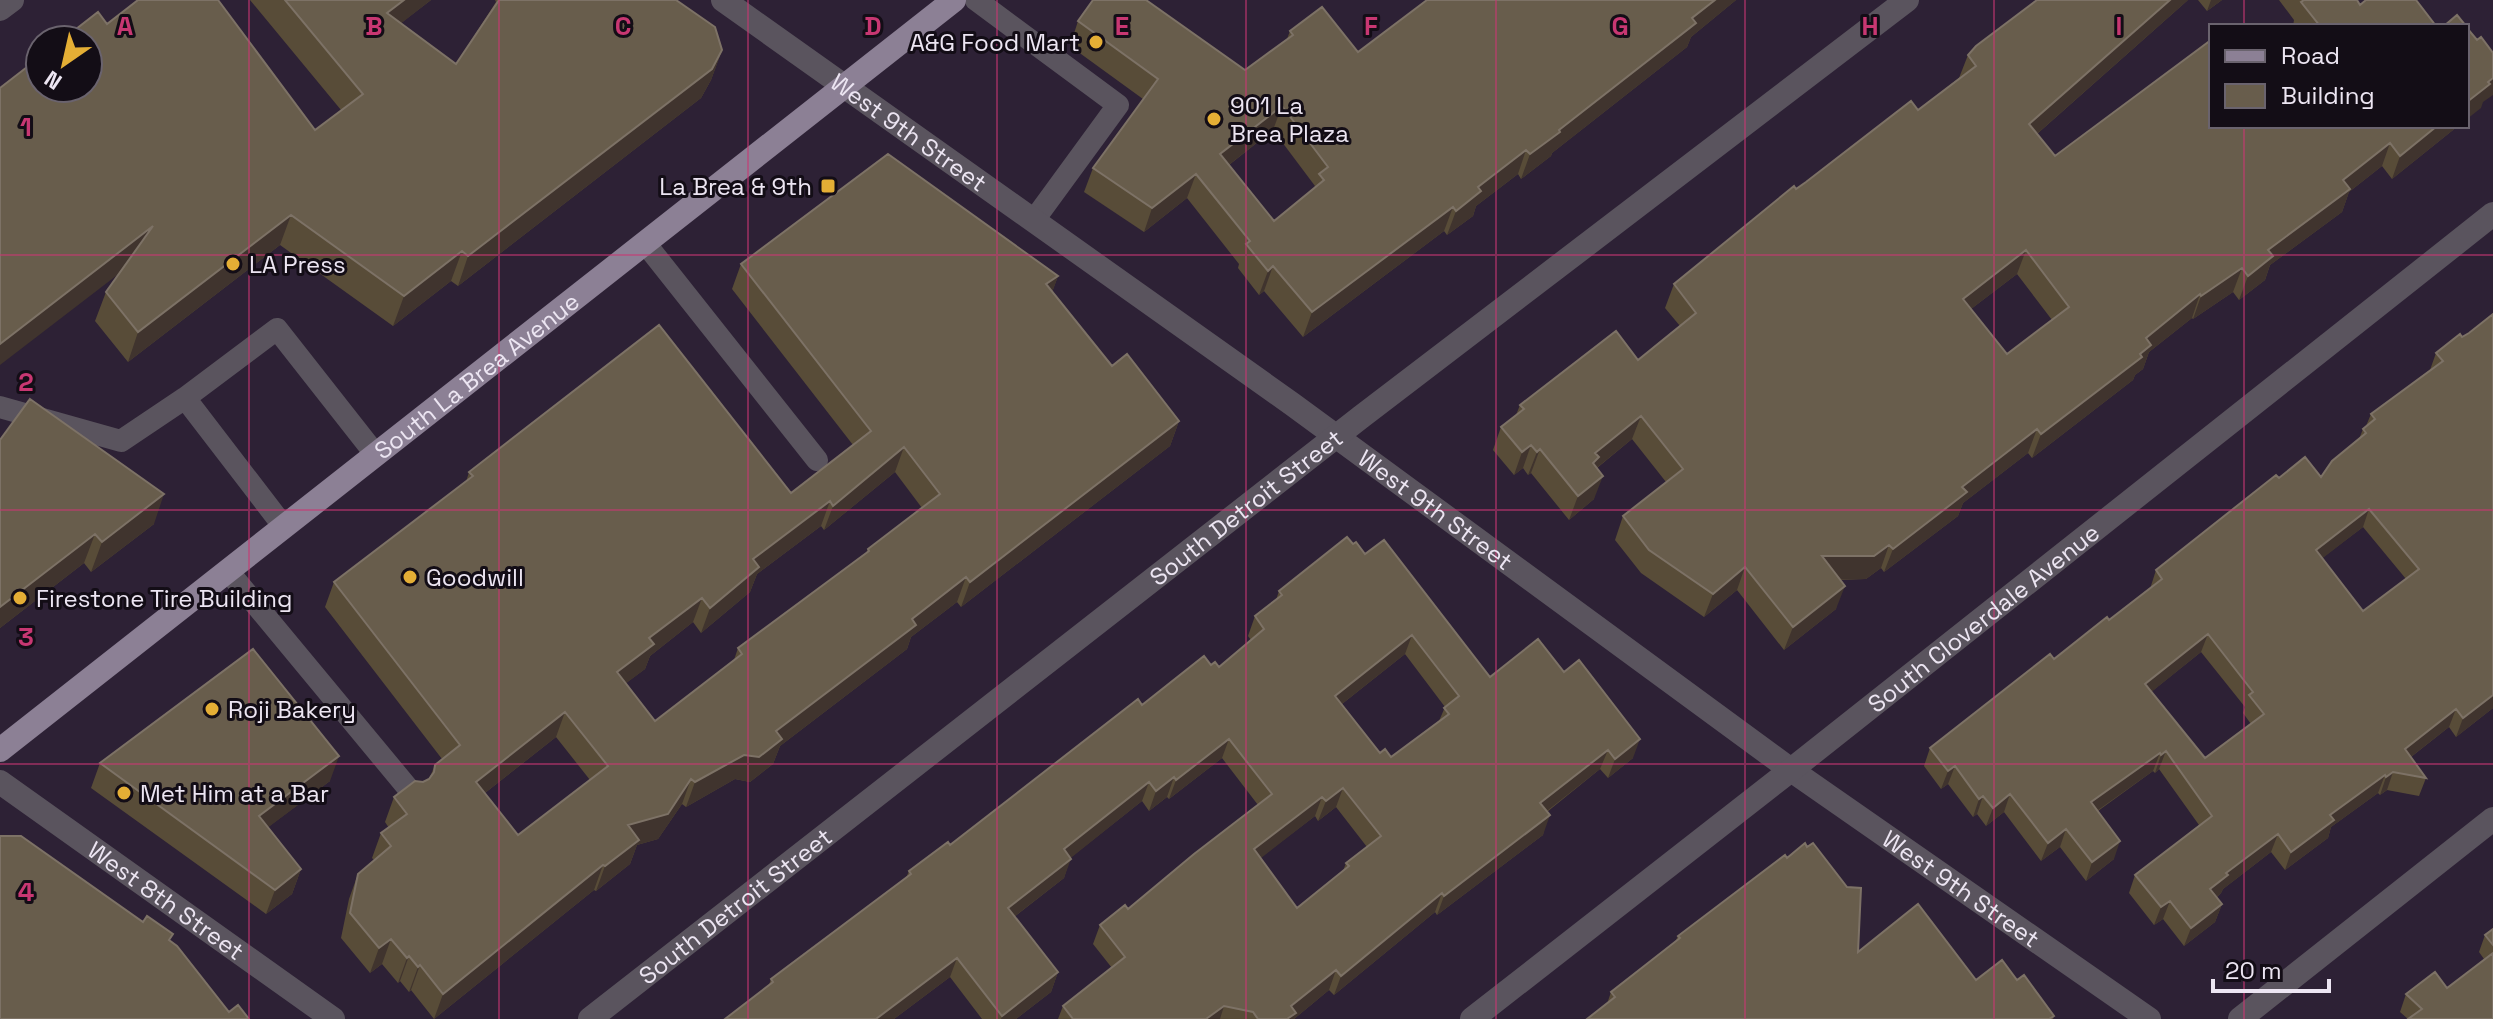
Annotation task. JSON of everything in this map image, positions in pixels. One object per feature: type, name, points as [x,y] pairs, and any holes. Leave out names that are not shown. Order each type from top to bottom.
[{"type":"main road","name":"South La Brea Avenue","points":[[0,750],[954,0]]},
{"type":"street","points":[[0,9],[12,0]]},
{"type":"street","name":"West 9th Street","points":[[723,0],[1336,436],[1791,770],[2149,1019]]},
{"type":"street","name":"South Detroit Street","points":[[590,1019],[1336,436],[1907,0]]},
{"type":"street","name":"South Cloverdale Avenue","points":[[1472,1019],[2493,214]]},
{"type":"street","name":"West 8th Street","points":[[0,782],[333,1019]]},
{"type":"street","points":[[2240,1019],[2493,819]]},
{"type":"lane","points":[[976,0],[1118,105],[1034,220]]},
{"type":"lane","points":[[645,243],[817,460]]},
{"type":"lane","points":[[0,407],[121,441],[277,329],[376,455]]},
{"type":"lane","points":[[185,398],[284,527]]},
{"type":"lane","points":[[228,571],[412,793]]},
{"type":"building","points":[[138,0],[218,0],[315,130],[363,94],[285,0],[404,0],[387,13],[456,64],[499,0],[676,0],[715,27],[722,50],[712,69],[468,256],[462,251],[404,296],[291,215],[138,332],[106,292],[153,226],[0,344],[0,88],[24,69],[24,104],[104,104],[104,24],[83,24],[98,12],[107,24]]},
{"type":"building","points":[[1093,0],[1146,0],[1245,70],[1293,35],[1290,31],[1322,7],[1358,52],[1427,0],[1715,0],[1692,18],[1696,23],[1560,132],[1530,154],[1526,150],[1478,187],[1481,191],[1456,211],[1453,207],[1312,312],[1273,266],[1268,271],[1246,244],[1250,241],[1196,174],[1152,208],[1093,168],[1158,79],[1078,21]],"holes":[[[1282,106],[1328,167],[1319,174],[1324,180],[1274,221],[1220,154]]]},
{"type":"building","points":[[2037,0],[2170,0],[2029,124],[2055,156],[2209,41],[2209,128],[2435,128],[2400,156],[2390,143],[2343,180],[2350,189],[2268,250],[2273,256],[2248,276],[2242,268],[2200,294],[2146,338],[2151,345],[2140,354],[2142,357],[2041,434],[2037,429],[1962,487],[1967,492],[1893,549],[1889,545],[1874,556],[1822,556],[1845,586],[1793,627],[1745,567],[1713,594],[1649,550],[1623,516],[1683,469],[1641,416],[1595,453],[1599,457],[1593,463],[1603,476],[1578,496],[1540,449],[1537,452],[1531,445],[1522,452],[1501,427],[1524,409],[1520,405],[1616,331],[1638,360],[1696,313],[1674,284],[1794,186],[1796,189],[1806,182],[1911,101],[1918,110],[1976,66],[1968,55]],"holes":[[[2026,250],[2069,307],[2007,354],[1963,299]]]},
{"type":"building","points":[[2357,0],[2360,5],[2366,0],[2416,0],[2434,24],[2318,24],[2301,2]]},
{"type":"building","points":[[2457,15],[2464,24],[2446,24]]},
{"type":"building","points":[[2469,30],[2477,40],[2481,37],[2493,53],[2493,78],[2488,82],[2490,84],[2469,100]]},
{"type":"building","points":[[888,154],[1058,276],[1046,284],[1112,366],[1127,354],[1179,421],[970,582],[966,577],[912,619],[916,625],[776,731],[782,739],[759,757],[744,755],[695,782],[691,779],[668,814],[628,825],[639,840],[603,865],[443,994],[420,965],[418,967],[409,956],[407,958],[391,939],[379,948],[350,913],[358,874],[391,846],[381,833],[407,814],[394,797],[415,781],[429,779],[435,765],[460,745],[334,582],[473,476],[469,472],[659,325],[791,493],[871,431],[741,264]],"holes":[[[904,447],[940,494],[738,648],[742,654],[655,721],[617,672],[654,644],[649,638],[702,598],[710,608],[759,567],[753,559],[830,501],[833,506]],[[565,712],[608,766],[518,835],[476,782]]]},
{"type":"building","points":[[2493,314],[2493,695],[2463,718],[2456,709],[2405,749],[2426,778],[2393,772],[2385,775],[2330,815],[2334,820],[2291,852],[2278,834],[2210,889],[2222,904],[2191,928],[2170,901],[2161,907],[2135,875],[2212,816],[2166,751],[2091,802],[2120,841],[2092,862],[2066,829],[2048,843],[2010,794],[1993,808],[1983,796],[1979,799],[1955,766],[1948,771],[1930,748],[2050,654],[2054,659],[2162,579],[2156,570],[2276,475],[2279,478],[2305,457],[2321,477],[2332,461],[2366,433],[2363,429],[2375,419],[2371,414],[2443,361],[2436,353],[2460,334],[2462,337]],"holes":[[[2369,509],[2419,569],[2363,611],[2316,550]],[[2208,634],[2253,692],[2249,695],[2264,714],[2205,758],[2145,684]]]},
{"type":"building","points":[[30,399],[164,494],[102,542],[95,534],[0,607],[0,440]]},
{"type":"building","points":[[1347,537],[1353,544],[1356,542],[1365,554],[1384,540],[1490,677],[1538,639],[1564,672],[1579,660],[1640,739],[1615,759],[1608,750],[1540,803],[1550,815],[1444,896],[1442,893],[1341,976],[1336,970],[1291,1006],[1296,1013],[1287,1019],[1258,1019],[1253,1012],[1224,1006],[1206,1019],[1073,1019],[1063,1006],[1125,957],[1100,925],[1125,905],[1128,909],[1272,794],[1229,739],[1176,780],[1174,777],[1156,791],[1149,782],[1064,849],[1071,859],[1008,908],[1058,972],[1002,1016],[957,958],[876,1019],[725,1019],[773,982],[771,979],[911,874],[909,871],[948,842],[950,845],[1138,699],[1142,705],[1204,656],[1211,665],[1215,662],[1219,667],[1264,629],[1255,616],[1282,595],[1279,591]],"holes":[[[1412,635],[1459,696],[1444,708],[1449,714],[1391,757],[1385,749],[1380,753],[1335,696]],[[1343,788],[1381,836],[1297,908],[1254,849],[1322,797],[1326,801]]]},
{"type":"building","points":[[253,649],[339,756],[259,816],[301,869],[275,890],[100,763]]},
{"type":"building","points":[[0,836],[21,836],[143,922],[147,916],[173,934],[169,940],[229,1012],[238,1005],[249,1019],[0,1019]]},
{"type":"building","points":[[1805,843],[1807,847],[1813,843],[1847,887],[1861,888],[1858,952],[1918,904],[1976,980],[2002,960],[2017,980],[2024,975],[2054,1016],[2049,1019],[1587,1019],[1615,997],[1611,992],[1680,938],[1678,936]]},
{"type":"building","points":[[2493,929],[2493,945],[2485,935]]},
{"type":"building","points":[[2493,953],[2493,1019],[2408,1019],[2422,1009],[2406,994],[2435,972],[2447,988]]},
{"type":"place","name":"A&G Food Mart","points":[[1096,42]]},
{"type":"place","name":"901 La Brea Plaza","points":[[1214,119]]},
{"type":"place","name":"La Brea & 9th","points":[[828,186]]},
{"type":"place","name":"LA Press","points":[[233,264]]},
{"type":"place","name":"Goodwill","points":[[410,577]]},
{"type":"place","name":"Firestone Tire Building","points":[[20,598]]},
{"type":"place","name":"Roji Bakery","points":[[212,709]]},
{"type":"place","name":"Met Him at a Bar","points":[[124,793]]}]
